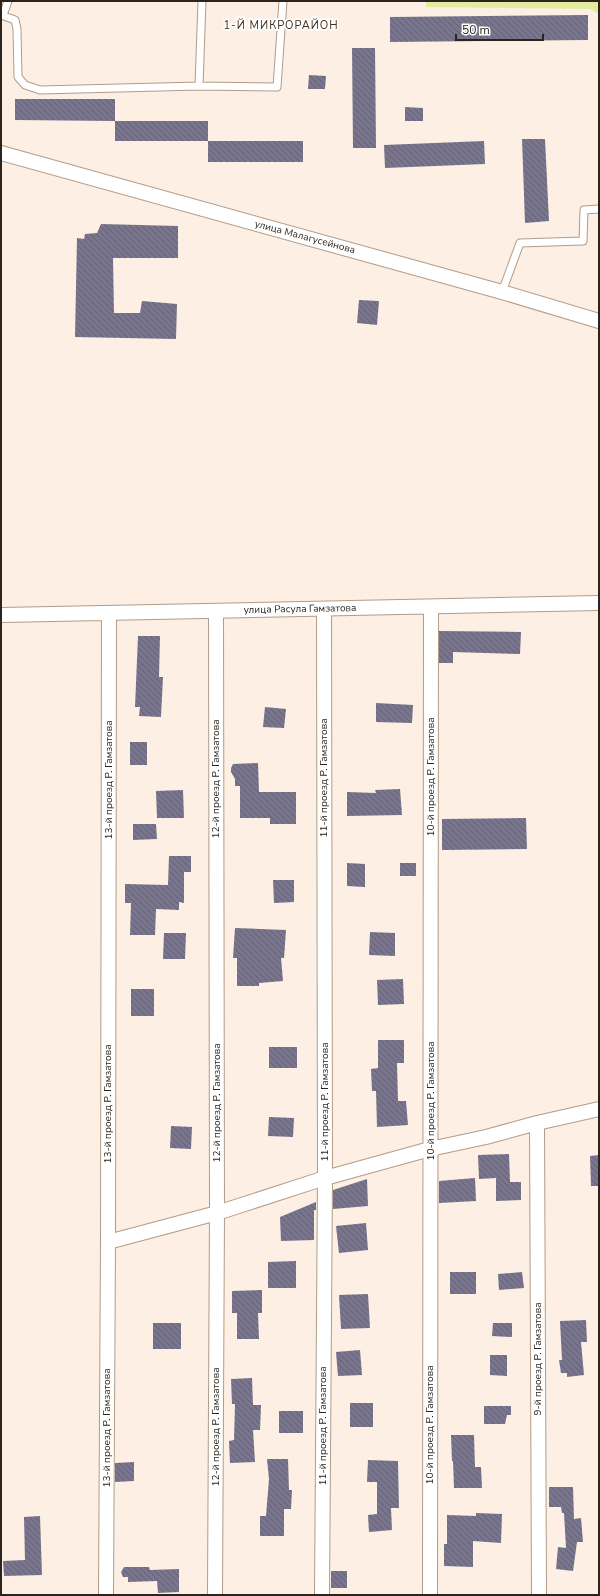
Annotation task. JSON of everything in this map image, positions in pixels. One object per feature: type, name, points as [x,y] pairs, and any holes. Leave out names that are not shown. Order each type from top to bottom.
[{"type":"street","name":"улица Малагусейнова","points":[[4,154],[502,292],[599,321]]},
{"type":"street","name":"улица Расула Гамзатова","points":[[1,615],[599,603]]},
{"type":"street","name":"10-й проезд Р. Гамзатова","points":[[430,1595],[431,607]]},
{"type":"street","name":"11-й проезд Р. Гамзатова","points":[[322,1595],[325,1178],[324,609]]},
{"type":"street","name":"12-й проезд Р. Гамзатова","points":[[214,1595],[217,1213],[216,611]]},
{"type":"street","name":"13-й проезд Р. Гамзатова","points":[[106,1595],[109,613]]},
{"type":"street","points":[[108,1242],[217,1213],[325,1178],[430,1149],[486,1137],[537,1123],[599,1109]]},
{"type":"street","name":"9-й проезд Р. Гамзатова","points":[[537,1123],[539,1595]]},
{"type":"lane","points":[[8,1],[2,15],[15,20],[17,29],[18,77],[25,85],[40,90],[199,86],[277,87],[283,1]]},
{"type":"lane","points":[[199,86],[202,1]]},
{"type":"lane","points":[[502,292],[520,243],[583,241],[584,210],[599,209]]},
{"type":"green space","points":[[426,1],[599,1],[599,14],[590,9],[426,7]]},
{"type":"building","points":[[588,15],[588,40],[390,42],[390,17]]},
{"type":"building","points":[[352,48],[375,48],[376,148],[353,148]]},
{"type":"building","points":[[309,75],[326,76],[325,89],[308,89]]},
{"type":"building","points":[[15,99],[115,99],[115,121],[15,120]]},
{"type":"building","points":[[405,107],[423,108],[423,121],[405,121]]},
{"type":"building","points":[[115,121],[208,121],[208,141],[115,141]]},
{"type":"building","points":[[522,139],[545,139],[549,221],[525,223]]},
{"type":"building","points":[[208,141],[303,141],[303,162],[208,162]]},
{"type":"building","points":[[484,141],[485,164],[385,168],[384,145]]},
{"type":"building","points":[[101,224],[178,226],[178,258],[113,258],[114,313],[140,313],[142,301],[177,304],[176,339],[75,337],[77,238],[84,239],[85,234],[97,233]]},
{"type":"building","points":[[359,300],[379,301],[377,325],[357,323]]},
{"type":"building","points":[[439,631],[521,632],[520,654],[453,652],[453,663],[439,663]]},
{"type":"building","points":[[138,636],[160,636],[159,677],[163,677],[161,717],[139,716],[140,707],[135,707]]},
{"type":"building","points":[[376,703],[413,705],[412,723],[376,722]]},
{"type":"building","points":[[265,707],[286,709],[284,728],[263,727]]},
{"type":"building","points":[[130,742],[147,742],[147,765],[130,765]]},
{"type":"building","points":[[258,763],[259,792],[296,792],[296,824],[270,824],[270,818],[240,818],[240,786],[235,786],[235,779],[231,772],[231,768],[233,764]]},
{"type":"building","points":[[400,789],[402,815],[347,816],[347,792],[376,793],[375,790]]},
{"type":"building","points":[[183,790],[184,818],[157,818],[156,791]]},
{"type":"building","points":[[526,818],[527,849],[442,850],[442,819]]},
{"type":"building","points":[[133,824],[156,824],[157,839],[133,840]]},
{"type":"building","points":[[169,856],[191,856],[191,872],[184,872],[184,903],[179,902],[179,910],[156,909],[155,935],[130,935],[131,903],[125,903],[125,884],[168,885]]},
{"type":"building","points":[[347,863],[365,864],[365,887],[347,886]]},
{"type":"building","points":[[400,863],[416,863],[416,876],[400,876]]},
{"type":"building","points":[[273,880],[294,880],[294,902],[274,903]]},
{"type":"building","points":[[235,928],[286,930],[284,958],[281,958],[283,981],[259,983],[259,986],[237,986],[237,958],[233,958]]},
{"type":"building","points":[[370,932],[395,933],[395,956],[369,955]]},
{"type":"building","points":[[164,933],[186,933],[185,959],[163,959]]},
{"type":"building","points":[[403,979],[404,1004],[378,1005],[377,980]]},
{"type":"building","points":[[131,989],[154,989],[154,1016],[131,1016]]},
{"type":"building","points":[[378,1040],[404,1040],[404,1063],[397,1063],[398,1101],[406,1101],[408,1125],[377,1127],[376,1091],[372,1091],[371,1069],[378,1068]]},
{"type":"building","points":[[269,1047],[297,1047],[297,1068],[269,1068]]},
{"type":"building","points":[[269,1117],[294,1118],[293,1137],[268,1136]]},
{"type":"building","points":[[171,1126],[192,1127],[191,1149],[170,1148]]},
{"type":"building","points":[[509,1154],[510,1182],[521,1182],[521,1200],[496,1201],[496,1178],[479,1179],[478,1155]]},
{"type":"building","points":[[599,1155],[599,1186],[591,1186],[590,1156]]},
{"type":"building","points":[[475,1178],[476,1201],[439,1203],[439,1181]]},
{"type":"building","points":[[367,1179],[368,1206],[333,1209],[333,1190]]},
{"type":"building","points":[[316,1202],[316,1210],[314,1210],[314,1240],[281,1241],[280,1217]]},
{"type":"building","points":[[366,1223],[368,1250],[339,1253],[336,1226]]},
{"type":"building","points":[[296,1261],[296,1288],[268,1288],[268,1262]]},
{"type":"building","points":[[450,1272],[476,1272],[476,1294],[450,1294]]},
{"type":"building","points":[[522,1272],[524,1288],[499,1290],[498,1274]]},
{"type":"building","points":[[262,1290],[262,1313],[258,1313],[259,1339],[237,1339],[237,1313],[232,1313],[232,1291]]},
{"type":"building","points":[[368,1294],[370,1328],[341,1329],[339,1295]]},
{"type":"building","points":[[586,1320],[587,1342],[581,1342],[584,1375],[567,1377],[567,1373],[561,1373],[559,1360],[562,1360],[560,1321]]},
{"type":"building","points":[[153,1323],[181,1323],[181,1349],[153,1349]]},
{"type":"building","points":[[493,1323],[512,1323],[512,1337],[492,1336]]},
{"type":"building","points":[[360,1350],[362,1375],[338,1376],[336,1352]]},
{"type":"building","points":[[490,1355],[507,1355],[507,1376],[490,1375]]},
{"type":"building","points":[[252,1378],[253,1405],[261,1405],[260,1430],[253,1430],[255,1462],[230,1463],[229,1441],[234,1440],[235,1404],[232,1404],[231,1379]]},
{"type":"building","points":[[350,1403],[373,1403],[373,1427],[350,1427]]},
{"type":"building","points":[[484,1406],[511,1406],[511,1415],[507,1415],[505,1424],[484,1424]]},
{"type":"building","points":[[279,1411],[303,1411],[303,1433],[279,1433]]},
{"type":"building","points":[[451,1435],[474,1435],[475,1467],[481,1467],[482,1488],[454,1488]]},
{"type":"building","points":[[267,1459],[288,1459],[289,1490],[292,1490],[291,1509],[284,1509],[284,1536],[260,1536],[260,1516],[266,1516],[269,1479]]},
{"type":"building","points":[[368,1460],[398,1461],[399,1508],[391,1508],[392,1530],[369,1532],[368,1515],[377,1514],[377,1482],[367,1482]]},
{"type":"building","points":[[134,1462],[134,1481],[115,1482],[115,1463]]},
{"type":"building","points":[[549,1487],[573,1487],[574,1519],[581,1518],[583,1542],[577,1542],[573,1571],[556,1569],[558,1547],[566,1548],[564,1513],[562,1513],[561,1507],[549,1507]]},
{"type":"building","points":[[476,1513],[502,1514],[501,1543],[473,1541],[473,1567],[444,1566],[444,1544],[447,1544],[447,1515],[476,1516]]},
{"type":"building","points":[[40,1516],[42,1575],[4,1576],[3,1561],[25,1560],[24,1517]]},
{"type":"building","points":[[124,1567],[149,1567],[150,1570],[179,1569],[179,1592],[158,1593],[157,1581],[128,1582],[128,1577],[123,1577],[121,1572]]},
{"type":"building","points":[[331,1571],[347,1571],[347,1588],[331,1588]]},
{"type":"district","name":"1-Й МИКРОРАЙОН","points":[[281,25]]}]
